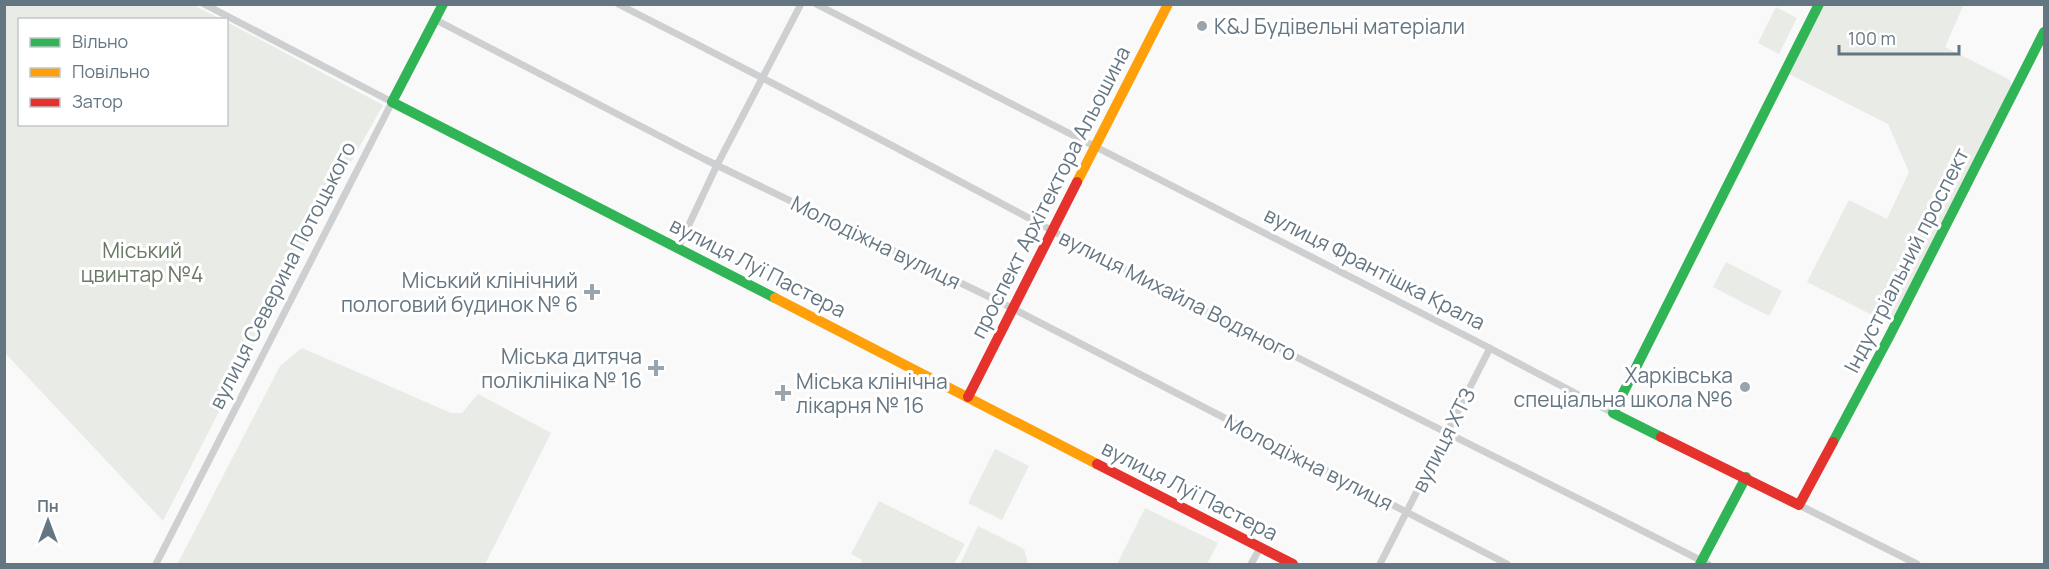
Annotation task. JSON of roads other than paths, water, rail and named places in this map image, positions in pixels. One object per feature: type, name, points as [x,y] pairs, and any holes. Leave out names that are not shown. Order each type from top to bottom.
[{"type":"street","name":"вулиця Луї Пастера","points":[[204,4],[1293,564]]},
{"type":"street","name":"вулиця Северина Потоцького","points":[[156,564],[443,4]]},
{"type":"street","name":"вулиця Михайла Водяного","points":[[618,4],[762,76],[1053,230],[1703,563]]},
{"type":"street","points":[[678,248],[717,165],[801,4]]},
{"type":"street","name":"вулиця Франтішка Крала","points":[[816,4],[1613,413],[1746,477],[1917,564]]},
{"type":"street","name":"проспект Архітектора Альошина","points":[[968,397],[1168,4]]},
{"type":"street","points":[[1613,413],[1819,4]]},
{"type":"street","name":"Молодіжна вулиця","points":[[436,20],[717,165],[1012,309],[1507,564]]},
{"type":"street","name":"Індустріальний проспект","points":[[1799,505],[1889,337],[2044,32]]},
{"type":"street","name":"вулиця ХТЗ","points":[[1380,564],[1490,348]]},
{"type":"street","points":[[1703,563],[1746,477]]},
{"type":"street","points":[[1251,564],[1260,548]]},
{"type":"place","name":"K&J Будівельні матеріали","points":[[1202,26]]},
{"type":"place","name":"Міський клінічний пологовий будинок № 6","points":[[592,292]]},
{"type":"place","name":"Міська дитяча поліклініка № 16","points":[[656,368]]},
{"type":"place","name":"Харківська спеціальна школа №6","points":[[1745,387]]},
{"type":"place","name":"Міська клінічна лікарня № 16","points":[[783,393]]},
{"type":"park label","name":"Міський цвинтар №4","points":[[142,262]]}]
